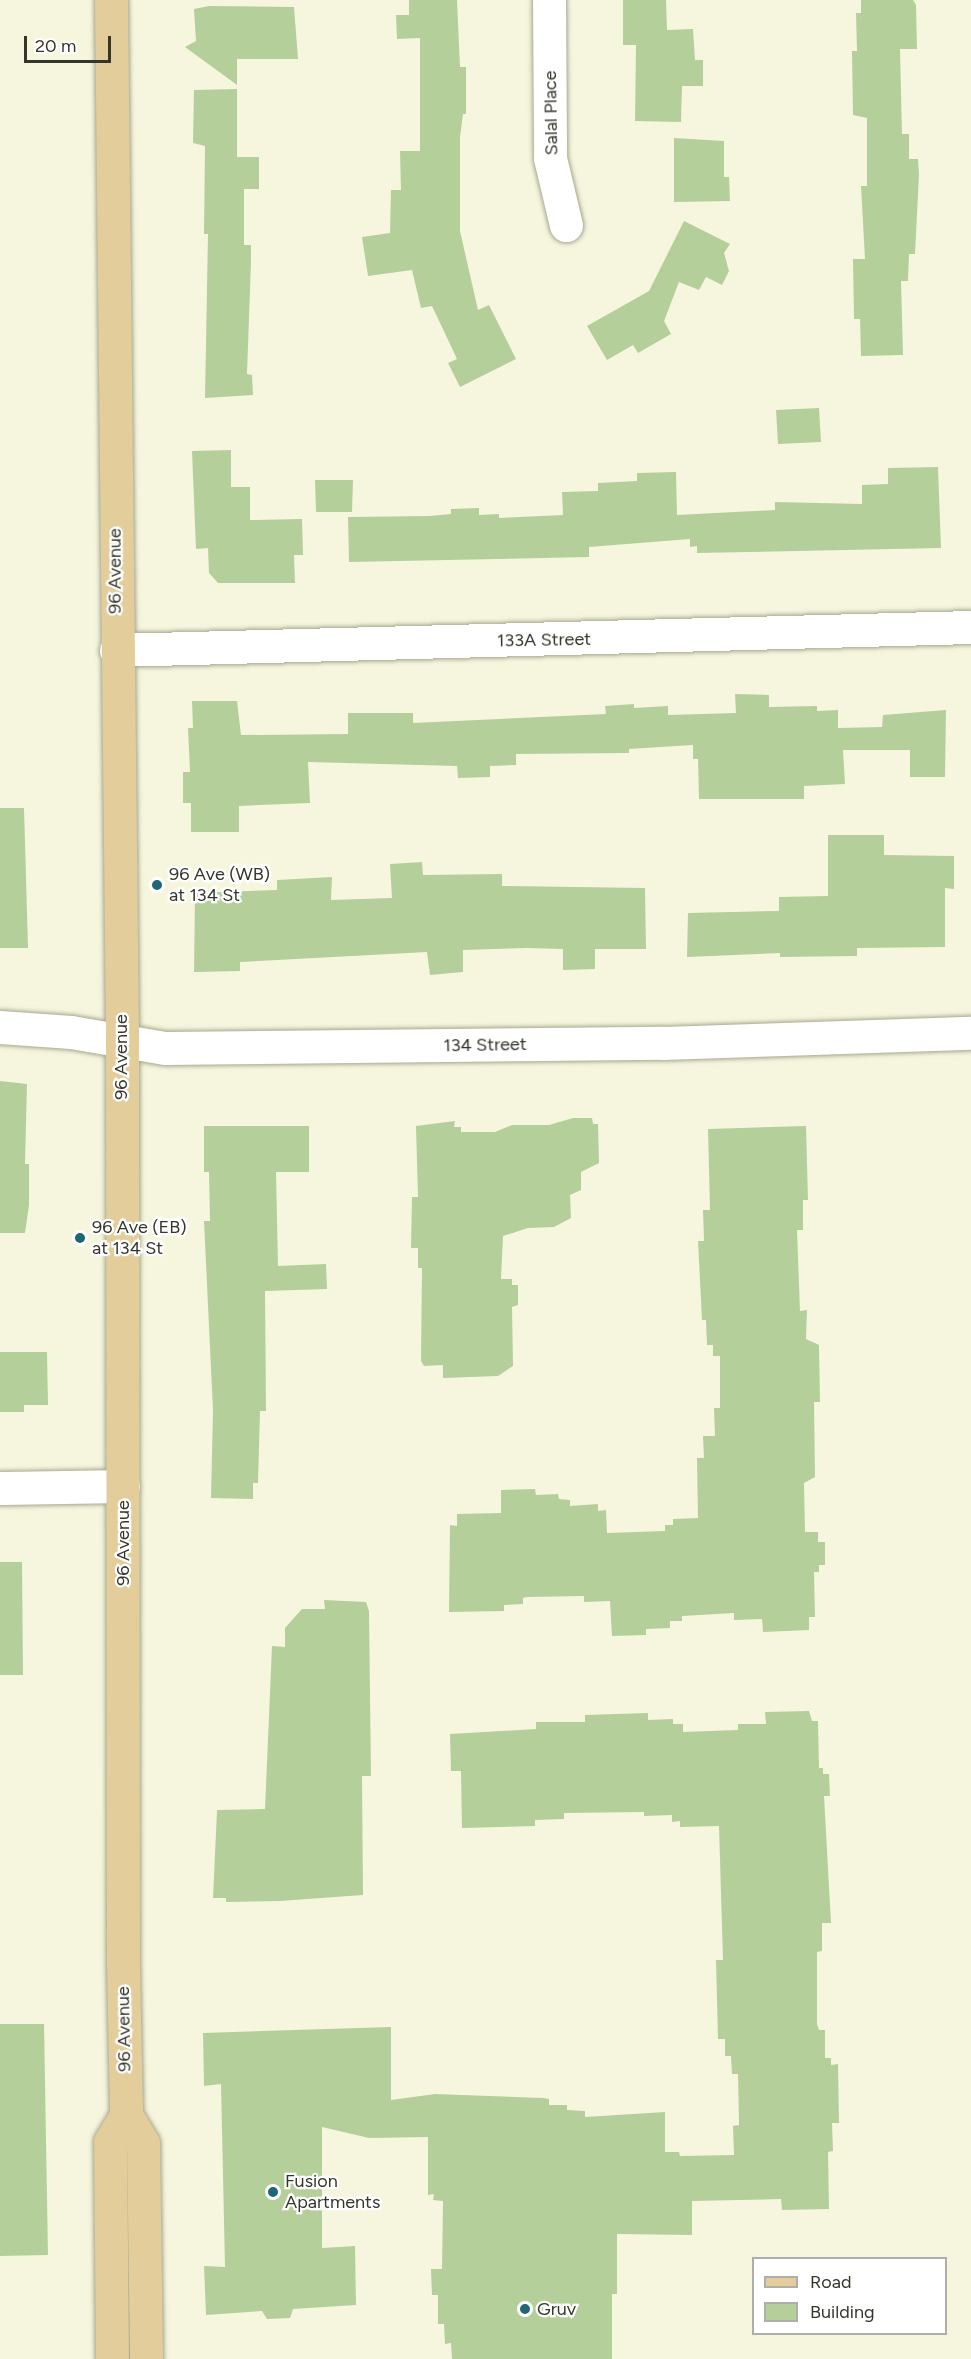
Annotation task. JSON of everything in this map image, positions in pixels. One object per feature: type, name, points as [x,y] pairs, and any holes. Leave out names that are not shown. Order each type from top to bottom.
[{"type":"main road","name":"96 Avenue","points":[[111,0],[116,651],[122,1041],[126,2115]]},
{"type":"main road","points":[[111,2359],[110,2142],[126,2115],[143,2143],[146,2359]]},
{"type":"street","name":"Salal Place","points":[[549,0],[550,158],[566,225]]},
{"type":"street","name":"133A Street","points":[[116,651],[971,627]]},
{"type":"street","name":"134 Street","points":[[0,1027],[71,1032],[165,1048],[663,1043],[971,1033]]},
{"type":"street","points":[[0,1488],[123,1486]]},
{"type":"building","points":[[409,0],[457,0],[460,67],[466,67],[466,114],[463,114],[460,137],[460,231],[478,310],[489,305],[516,359],[460,387],[448,363],[457,359],[432,306],[421,308],[412,270],[368,276],[362,237],[390,233],[391,190],[401,190],[400,151],[420,151],[420,38],[397,39],[396,15],[409,15]]},
{"type":"building","points":[[623,0],[666,0],[667,30],[693,29],[695,60],[703,60],[703,86],[682,86],[681,122],[635,121],[636,45],[623,45]]},
{"type":"building","points":[[861,0],[913,0],[916,5],[917,49],[900,49],[902,134],[909,134],[909,159],[918,159],[919,174],[915,254],[909,254],[908,281],[901,281],[903,355],[861,356],[860,319],[854,319],[853,259],[865,259],[861,186],[867,186],[867,118],[853,115],[852,51],[857,51],[856,13],[861,13]]},
{"type":"building","points":[[209,6],[294,7],[298,59],[237,59],[237,85],[185,47],[196,41],[194,9]]},
{"type":"building","points":[[237,89],[237,157],[259,157],[259,189],[244,189],[244,245],[251,245],[247,374],[252,375],[253,395],[205,398],[208,234],[204,234],[205,146],[193,143],[194,90]]},
{"type":"building","points":[[674,138],[724,141],[724,177],[729,177],[730,201],[674,202]]},
{"type":"building","points":[[684,221],[730,244],[724,253],[729,271],[722,285],[706,277],[699,290],[679,282],[664,321],[671,334],[638,353],[633,345],[607,360],[587,326],[649,291]]},
{"type":"building","points":[[819,408],[821,442],[778,444],[776,410]]},
{"type":"building","points":[[231,450],[231,487],[250,487],[250,520],[302,519],[303,555],[294,555],[295,583],[218,583],[209,573],[208,548],[196,549],[192,451]]},
{"type":"building","points":[[938,467],[941,548],[697,553],[697,546],[690,547],[690,539],[589,547],[589,557],[349,562],[348,517],[430,516],[451,514],[451,509],[479,508],[479,515],[499,514],[499,518],[563,515],[562,492],[598,491],[598,483],[637,481],[637,473],[676,472],[677,515],[775,510],[775,502],[862,504],[862,485],[888,484],[888,468]]},
{"type":"building","points":[[315,480],[353,480],[352,512],[316,512]]},
{"type":"building","points":[[735,694],[769,695],[769,707],[817,706],[817,711],[838,710],[838,728],[882,727],[883,715],[946,710],[945,777],[910,777],[910,750],[843,750],[845,784],[804,786],[804,799],[699,799],[698,759],[693,759],[693,745],[629,749],[629,753],[516,754],[516,765],[490,766],[490,777],[458,778],[457,766],[308,762],[310,803],[239,806],[239,832],[191,832],[191,803],[183,803],[183,772],[190,772],[188,728],[193,728],[192,701],[237,701],[241,735],[348,734],[348,713],[413,713],[413,723],[606,714],[605,706],[634,704],[634,708],[668,706],[668,715],[736,713]]},
{"type":"building","points":[[0,808],[24,808],[28,948],[0,948]]},
{"type":"building","points":[[828,835],[884,835],[884,855],[954,856],[954,889],[945,888],[945,947],[857,948],[857,956],[780,957],[780,953],[687,957],[688,913],[779,911],[779,897],[828,896]]},
{"type":"building","points":[[422,862],[423,875],[502,874],[502,886],[645,888],[646,949],[595,949],[595,969],[563,970],[563,949],[526,948],[463,950],[463,972],[430,975],[427,952],[240,962],[240,971],[194,972],[195,893],[277,890],[277,880],[332,877],[331,900],[392,898],[390,864]]},
{"type":"building","points":[[0,1081],[27,1084],[25,1164],[29,1164],[29,1205],[25,1233],[0,1233]]},
{"type":"building","points":[[573,1118],[592,1118],[593,1124],[598,1124],[599,1163],[581,1172],[581,1190],[570,1195],[571,1218],[554,1227],[528,1228],[503,1236],[501,1279],[512,1279],[512,1285],[518,1285],[518,1305],[512,1307],[513,1366],[498,1376],[443,1378],[443,1365],[424,1366],[421,1361],[422,1268],[418,1268],[418,1248],[411,1248],[412,1197],[418,1197],[416,1126],[455,1121],[454,1127],[461,1127],[461,1132],[495,1132],[512,1125],[549,1125]]},
{"type":"building","points":[[204,1126],[309,1126],[309,1172],[276,1172],[278,1266],[326,1264],[327,1289],[265,1291],[266,1411],[260,1411],[258,1483],[253,1483],[253,1499],[211,1498],[213,1411],[204,1221],[210,1221],[209,1172],[204,1172]]},
{"type":"building","points":[[806,1126],[808,1200],[803,1200],[803,1230],[797,1230],[800,1311],[807,1310],[806,1339],[819,1345],[820,1402],[814,1402],[815,1477],[804,1483],[805,1532],[818,1532],[818,1542],[825,1542],[825,1565],[819,1565],[819,1572],[814,1572],[815,1617],[809,1617],[809,1630],[763,1632],[762,1619],[734,1620],[734,1613],[682,1616],[682,1621],[670,1621],[670,1628],[646,1629],[646,1635],[612,1636],[610,1601],[584,1602],[584,1596],[527,1597],[523,1598],[523,1604],[504,1605],[504,1611],[449,1612],[450,1525],[457,1526],[457,1514],[501,1513],[501,1490],[535,1489],[536,1495],[558,1494],[559,1499],[570,1500],[570,1506],[598,1504],[598,1511],[606,1510],[607,1533],[665,1531],[665,1525],[673,1525],[673,1519],[698,1518],[697,1458],[704,1458],[703,1436],[715,1436],[714,1408],[720,1408],[720,1356],[713,1356],[713,1345],[707,1345],[706,1320],[702,1320],[698,1241],[704,1241],[703,1210],[710,1210],[708,1129]]},
{"type":"building","points":[[0,1352],[47,1352],[48,1405],[24,1405],[24,1412],[0,1412]]},
{"type":"building","points":[[0,1562],[22,1562],[23,1675],[0,1675]]},
{"type":"building","points":[[324,1600],[366,1602],[369,1611],[371,1776],[362,1776],[363,1895],[280,1901],[226,1902],[226,1898],[213,1898],[217,1810],[265,1809],[272,1646],[285,1647],[285,1628],[302,1609],[325,1609]]},
{"type":"building","points":[[809,1711],[812,1721],[818,1721],[819,1768],[823,1768],[823,1774],[829,1774],[830,1796],[824,1796],[831,1923],[822,1923],[822,1951],[817,1952],[817,2024],[819,2030],[825,2030],[825,2058],[831,2058],[831,2065],[838,2064],[839,2123],[832,2123],[833,2151],[828,2152],[829,2209],[782,2210],[781,2199],[692,2201],[692,2235],[617,2234],[617,2294],[612,2294],[612,2359],[452,2359],[451,2343],[445,2344],[444,2324],[438,2324],[438,2295],[432,2295],[431,2269],[442,2269],[443,2201],[433,2200],[434,2194],[428,2195],[428,2137],[369,2138],[322,2127],[322,2248],[355,2246],[356,2305],[293,2309],[290,2318],[267,2319],[262,2311],[206,2315],[204,2266],[225,2267],[221,2084],[204,2086],[203,2033],[391,2027],[391,2100],[435,2094],[543,2098],[549,2099],[549,2105],[567,2105],[567,2110],[585,2111],[585,2117],[665,2112],[665,2152],[679,2152],[680,2156],[734,2155],[733,2126],[739,2125],[738,2074],[732,2074],[731,2056],[725,2056],[725,2039],[718,2039],[716,1960],[723,1960],[719,1826],[680,1827],[680,1821],[672,1822],[672,1815],[644,1816],[644,1812],[564,1813],[564,1819],[535,1820],[535,1826],[462,1828],[461,1771],[451,1771],[450,1734],[536,1729],[536,1722],[585,1722],[585,1715],[648,1713],[648,1720],[673,1719],[673,1724],[683,1724],[683,1732],[738,1730],[738,1724],[766,1724],[765,1712]]},
{"type":"building","points":[[0,2024],[44,2024],[48,2255],[0,2256]]},
{"type":"place","name":"96 Ave (WB) at 134 St","points":[[157,885]]},
{"type":"place","name":"96 Ave (EB) at 134 St","points":[[80,1238]]},
{"type":"place","name":"Fusion Apartments","points":[[273,2192]]},
{"type":"place","name":"Gruv","points":[[525,2309]]}]
